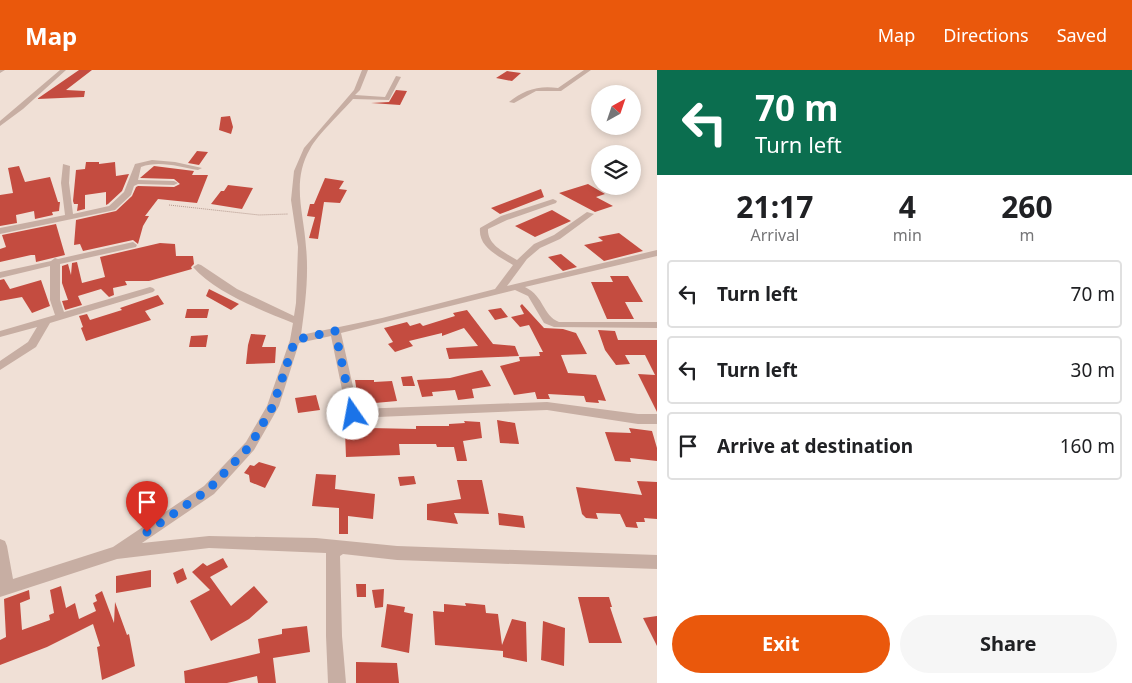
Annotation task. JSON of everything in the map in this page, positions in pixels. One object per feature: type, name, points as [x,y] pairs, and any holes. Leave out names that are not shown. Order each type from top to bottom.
[{"type":"street","points":[[0,124],[21,108],[63,70]]},
{"type":"street","points":[[117,552],[208,490],[250,446],[273,406],[295,340],[298,321],[302,273],[298,212],[295,200],[302,158],[307,148],[357,90],[365,70]]},
{"type":"street","points":[[512,102],[532,90],[542,87],[559,90],[588,70]]},
{"type":"street","points":[[351,97],[387,99],[398,77]]},
{"type":"street","points":[[0,231],[112,208],[128,193],[138,166],[149,162],[198,168]]},
{"type":"street","points":[[66,166],[65,183],[69,216]]},
{"type":"street","points":[[133,183],[149,181],[174,183]]},
{"type":"street","points":[[519,265],[493,248],[485,240],[482,234],[484,228],[504,218],[554,201]]},
{"type":"street","points":[[498,291],[524,257],[537,246],[557,236],[590,214]]},
{"type":"street","points":[[0,275],[132,245]]},
{"type":"street","points":[[295,340],[657,253]]},
{"type":"street","points":[[55,261],[56,300],[61,317]]},
{"type":"street","points":[[198,267],[223,287],[256,305],[298,321]]},
{"type":"street","points":[[517,287],[532,294],[548,321],[558,325],[657,325]]},
{"type":"street","points":[[0,334],[150,290]]},
{"type":"street","points":[[0,366],[32,344],[45,322]]},
{"type":"street","points":[[335,331],[353,414],[547,406],[638,419],[657,419]]},
{"type":"street","points":[[0,546],[4,589],[117,552],[209,542],[316,545],[398,553],[657,562]]},
{"type":"street","points":[[337,683],[334,636],[334,554],[339,548]]},
{"type":"path","points":[[169,205],[186,205],[268,214],[298,212]]},
{"type":"building","points":[[79,70],[92,70],[66,90],[85,91],[84,97],[37,99]]},
{"type":"building","points":[[507,71],[521,73],[512,81],[496,78]]},
{"type":"building","points":[[396,90],[407,91],[400,105],[371,103],[389,102]]},
{"type":"building","points":[[230,116],[233,127],[231,134],[219,130],[221,117]]},
{"type":"building","points":[[197,151],[208,152],[199,165],[188,163]]},
{"type":"building","points":[[86,162],[99,162],[99,164],[115,162],[116,176],[129,174],[122,191],[108,204],[106,205],[106,192],[85,195],[85,209],[77,211],[78,204],[74,204],[73,201],[76,170],[85,169]]},
{"type":"building","points":[[19,166],[25,182],[50,177],[58,202],[60,202],[59,211],[52,212],[53,215],[35,219],[34,211],[16,215],[17,223],[0,226],[0,195],[13,193],[8,168]]},
{"type":"building","points":[[154,166],[194,171],[192,175],[208,175],[197,203],[158,199],[145,216],[149,216],[143,226],[138,244],[133,240],[83,251],[80,244],[74,245],[76,220],[116,211],[132,196],[138,186],[174,187],[180,184],[174,179],[140,178]]},
{"type":"building","points":[[325,178],[344,181],[339,189],[347,190],[340,203],[324,202],[318,239],[309,238],[315,217],[307,216],[310,204],[314,204]]},
{"type":"building","points":[[588,184],[591,186],[591,195],[602,195],[596,197],[613,206],[595,212],[559,193]]},
{"type":"building","points":[[228,185],[253,188],[242,209],[211,204]]},
{"type":"building","points":[[541,189],[544,197],[500,214],[491,208]]},
{"type":"building","points":[[552,210],[571,221],[535,237],[515,226]]},
{"type":"building","points":[[56,224],[65,255],[36,262],[35,255],[31,255],[0,262],[0,249],[6,247],[2,235]]},
{"type":"building","points":[[619,233],[643,251],[604,261],[584,245],[603,241],[598,237]]},
{"type":"building","points":[[160,243],[175,244],[176,256],[193,256],[194,264],[191,267],[192,269],[149,281],[125,281],[127,285],[113,288],[114,295],[109,297],[101,289],[78,296],[82,305],[65,310],[62,301],[68,300],[62,283],[62,266],[68,264],[71,275],[72,263],[77,262],[82,283],[105,277],[100,257]]},
{"type":"building","points":[[561,254],[577,267],[563,271],[548,257]]},
{"type":"building","points":[[610,276],[628,276],[643,302],[625,302],[634,319],[607,319],[591,282],[613,282]]},
{"type":"building","points":[[4,279],[10,289],[41,280],[50,306],[32,313],[22,297],[0,301],[0,280]]},
{"type":"building","points":[[209,289],[239,304],[231,310],[206,296]]},
{"type":"building","points":[[158,295],[164,304],[145,311],[151,320],[86,341],[79,316],[87,314],[90,320],[122,310],[120,308]]},
{"type":"building","points":[[522,304],[544,328],[563,329],[576,333],[587,354],[561,355],[568,373],[596,375],[606,401],[598,400],[599,403],[586,402],[584,396],[548,394],[550,399],[537,399],[535,392],[514,395],[500,366],[520,361],[519,357],[540,356],[539,352],[543,352],[529,325],[520,327],[511,317],[524,314],[520,306]]},
{"type":"building","points":[[501,308],[508,317],[495,320],[488,310]]},
{"type":"building","points":[[187,309],[209,309],[207,318],[185,318]]},
{"type":"building","points":[[467,310],[493,344],[515,346],[519,356],[449,359],[446,348],[478,346],[464,328],[442,336],[442,333],[409,341],[413,346],[395,352],[388,344],[393,342],[384,328],[407,322],[410,326],[420,323],[423,326],[455,316],[453,313]]},
{"type":"building","points":[[598,330],[615,331],[618,340],[657,340],[657,412],[638,374],[655,375],[645,355],[625,355],[630,364],[616,365],[605,350]]},
{"type":"building","points":[[251,334],[266,335],[262,347],[276,347],[275,363],[246,364]]},
{"type":"building","points":[[208,335],[206,347],[189,347],[191,336]]},
{"type":"building","points":[[482,370],[491,386],[472,389],[474,398],[458,400],[455,390],[432,392],[433,396],[422,397],[417,380],[450,378]]},
{"type":"building","points":[[412,376],[415,386],[403,386],[401,377]]},
{"type":"building","points":[[355,380],[392,381],[397,401],[375,403],[373,399],[358,399]]},
{"type":"building","points":[[316,395],[320,410],[298,413],[295,398]]},
{"type":"building","points":[[497,420],[515,423],[519,444],[500,443]]},
{"type":"building","points":[[464,421],[480,422],[482,438],[463,441],[467,461],[457,461],[454,447],[437,447],[436,444],[399,444],[400,455],[346,457],[345,432],[370,432],[370,428],[416,429],[416,426],[449,426],[449,424],[465,423]]},
{"type":"building","points":[[629,428],[652,431],[657,448],[657,461],[630,458],[631,462],[615,461],[605,432],[631,433]]},
{"type":"building","points":[[259,462],[276,467],[265,488],[250,482],[249,475],[244,473],[250,465],[254,466]]},
{"type":"building","points":[[316,474],[336,475],[335,489],[375,494],[373,519],[348,516],[348,534],[339,534],[339,508],[312,506]]},
{"type":"building","points":[[414,476],[416,484],[400,486],[398,477]]},
{"type":"building","points":[[457,480],[482,480],[489,514],[454,513],[458,524],[427,520],[427,504],[461,499]]},
{"type":"building","points":[[637,481],[657,482],[657,519],[644,518],[645,522],[636,522],[638,528],[626,527],[620,514],[596,513],[598,519],[586,518],[582,514],[576,487],[642,495]]},
{"type":"building","points":[[498,513],[523,516],[525,528],[499,525]]},
{"type":"building","points":[[223,558],[228,567],[210,577],[231,606],[254,586],[268,602],[249,619],[211,641],[190,601],[210,590],[192,572],[203,563],[207,566]]},
{"type":"building","points":[[183,568],[187,579],[177,584],[173,573]]},
{"type":"building","points":[[151,570],[151,587],[116,593],[116,576]]},
{"type":"building","points":[[356,584],[366,584],[366,597],[357,597]]},
{"type":"building","points":[[61,586],[66,608],[75,603],[79,619],[96,611],[93,603],[97,601],[95,595],[102,591],[114,623],[115,602],[127,635],[129,634],[135,666],[102,680],[97,647],[100,646],[93,624],[47,647],[0,665],[0,640],[6,637],[4,599],[29,590],[30,599],[20,603],[22,630],[50,620],[49,615],[54,613],[50,590]]},
{"type":"building","points":[[384,589],[383,607],[375,608],[372,590]]},
{"type":"building","points":[[578,597],[609,597],[612,607],[610,607],[622,643],[589,643]]},
{"type":"building","points":[[465,603],[485,605],[486,613],[498,614],[502,645],[512,619],[526,622],[527,662],[503,657],[503,651],[435,645],[433,611],[444,612],[444,604],[466,606]]},
{"type":"building","points":[[387,604],[405,607],[404,612],[413,614],[409,653],[381,647]]},
{"type":"building","points":[[657,616],[657,646],[643,618]]},
{"type":"building","points":[[543,621],[565,628],[564,666],[541,660]]},
{"type":"building","points":[[307,626],[310,652],[273,658],[276,683],[258,683],[257,676],[227,683],[185,683],[184,671],[260,653],[258,639],[282,634],[282,629]]},
{"type":"building","points":[[356,662],[397,663],[399,683],[356,683]]},
{"type":"route","points":[[147,532],[208,490],[250,446],[273,406],[295,340],[335,331],[353,414]]}]
